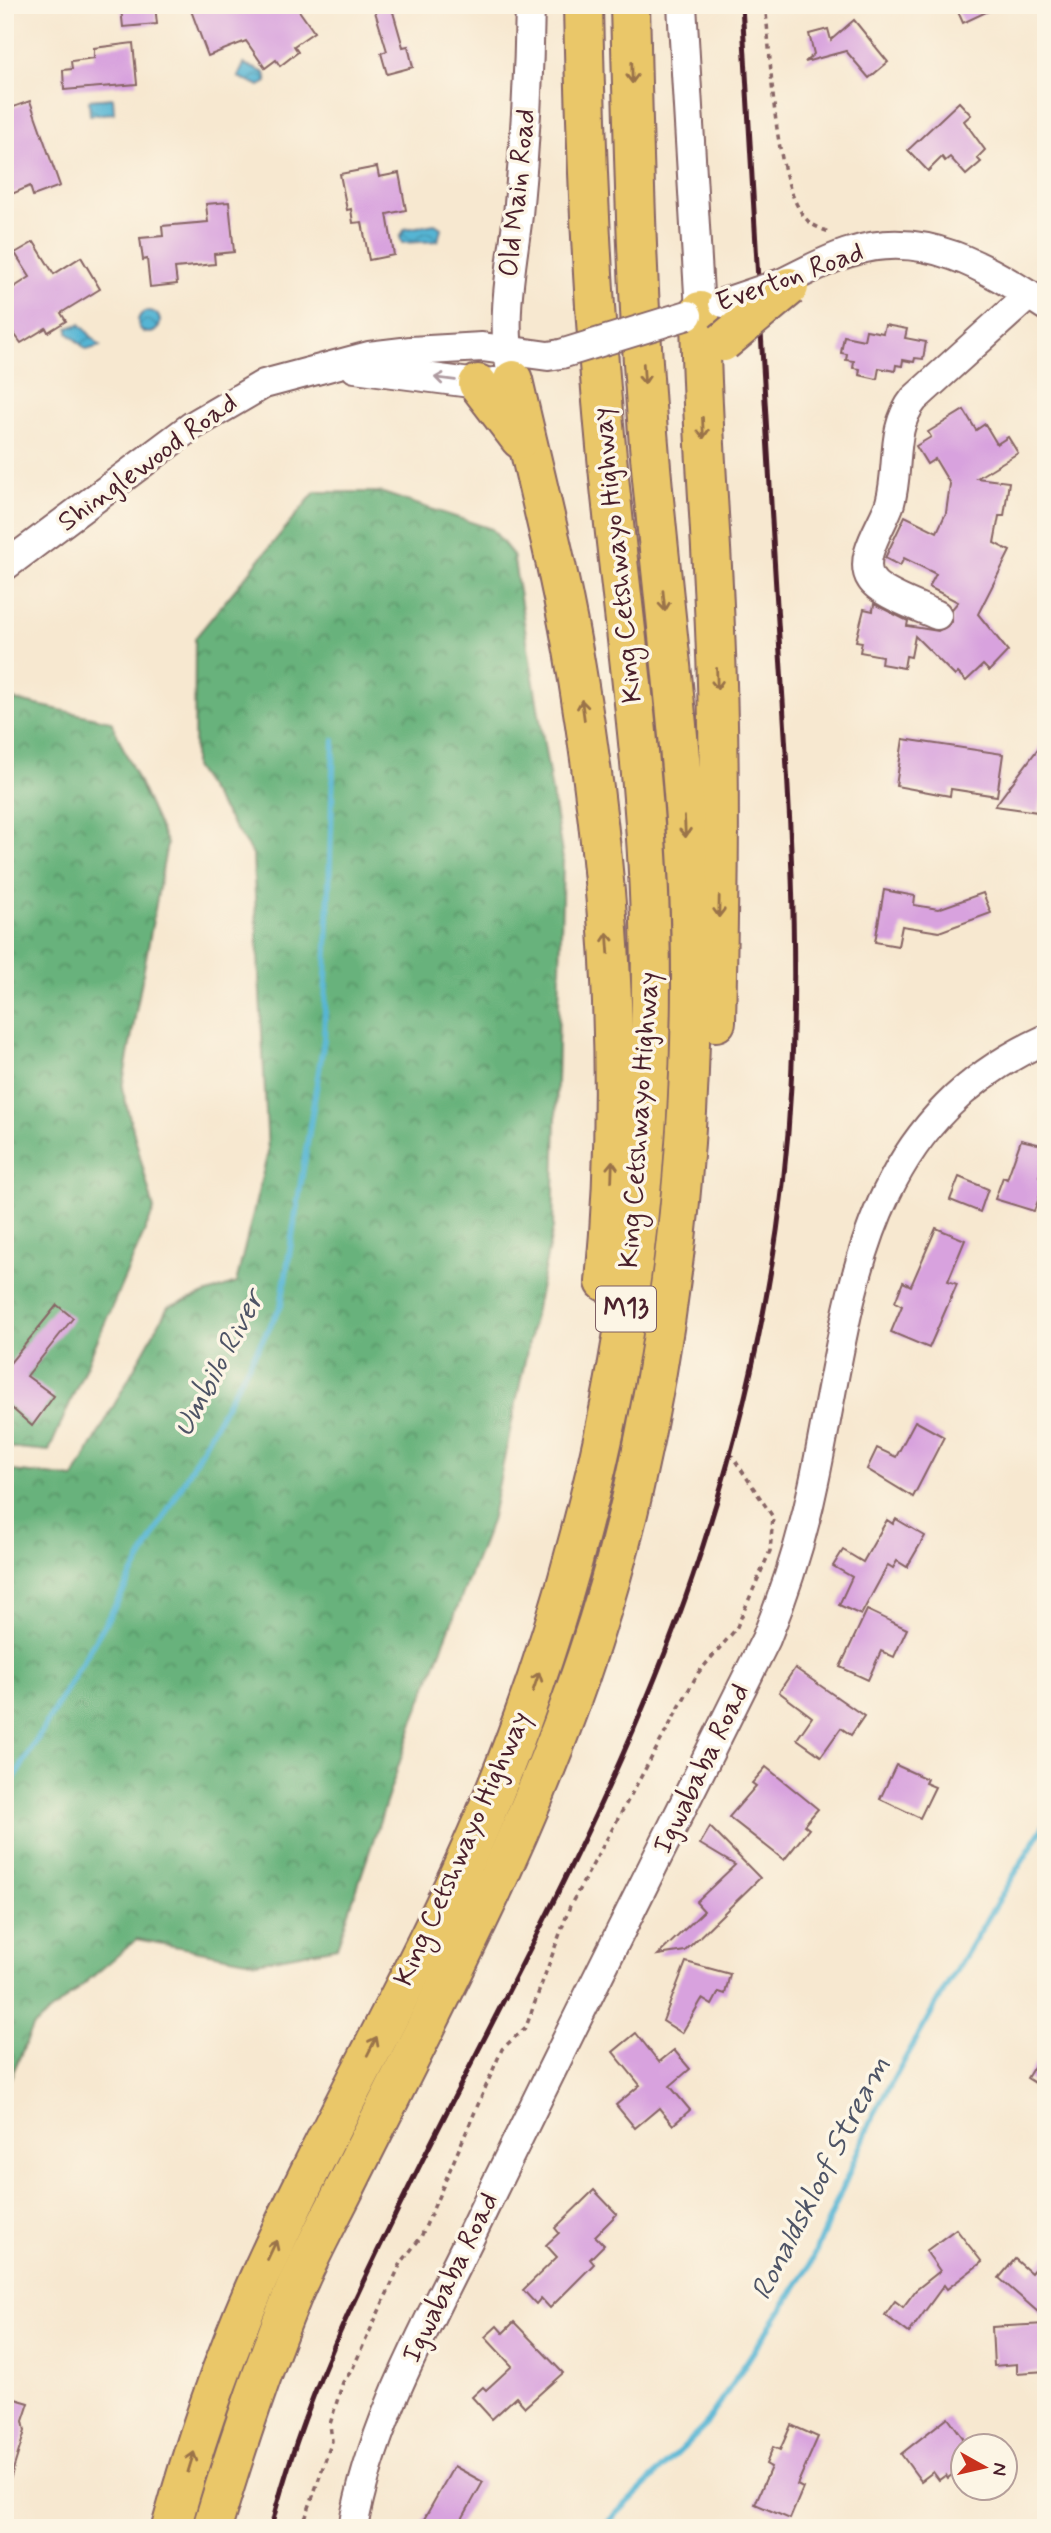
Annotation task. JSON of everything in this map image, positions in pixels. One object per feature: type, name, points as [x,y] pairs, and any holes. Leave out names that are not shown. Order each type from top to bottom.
[{"type":"highway","name":"King Cetshwayo Highway","points":[[171,2528],[205,2415],[252,2295],[486,1813],[532,1695],[581,1531],[613,1388],[633,1255],[644,1148],[651,1004],[644,814],[607,454],[590,254],[583,5]]},
{"type":"highway","name":"King Cetshwayo Highway","points":[[212,2528],[243,2424],[295,2289],[488,1900],[543,1774],[585,1663],[632,1498],[674,1257],[688,1089],[691,973],[683,792],[652,476],[636,267],[630,5]]},
{"type":"highway","points":[[700,377],[723,342],[793,280]]},
{"type":"highway","points":[[632,1498],[643,1472],[678,1355],[695,1245],[716,1036],[721,792],[715,626],[694,313]]},
{"type":"highway","points":[[499,371],[529,452],[579,681],[602,853],[611,1001],[611,1205],[601,1331],[580,1483],[581,1531]]},
{"type":"street","name":"Old Main Road","points":[[499,371],[526,130],[530,5]]},
{"type":"street","points":[[499,371],[694,313],[682,19]]},
{"type":"street","name":"Everton Road","points":[[694,313],[793,280],[850,252],[897,244],[948,253],[988,269],[1037,300]]},
{"type":"street","points":[[937,615],[876,585],[869,575],[868,562],[892,494],[899,431],[904,413],[914,399],[984,334],[1037,300]]},
{"type":"street","name":"Shinglewood Road","points":[[5,566],[216,409],[275,380],[369,356],[411,351],[499,371]]},
{"type":"street","name":"Shinglewood Road","points":[[338,365],[499,371]]},
{"type":"street","name":"Igwababa Road","points":[[353,2528],[372,2453],[404,2375],[776,1614],[791,1576],[814,1485],[852,1291],[865,1240],[887,1189],[922,1134],[969,1084],[1022,1049],[1046,1039]]},
{"type":"path","points":[[765,5],[772,102],[794,202],[809,222],[833,234],[850,252]]},
{"type":"path","points":[[302,2528],[332,2441],[330,2424],[343,2382],[352,2370],[401,2263],[421,2237],[502,2049],[526,2027],[570,1906],[698,1673],[736,1629],[770,1551],[773,1517],[730,1453]]},
{"type":"green space","points":[[315,492],[380,492],[492,529],[513,555],[563,860],[553,1228],[491,1521],[415,1717],[337,1947],[257,1962],[137,1939],[33,2027],[5,2090],[5,1470],[74,1478],[168,1307],[236,1283],[268,1152],[253,855],[194,767],[195,638]]},
{"type":"green space","points":[[5,698],[111,721],[167,844],[122,1088],[154,1210],[49,1451],[5,1447]]},
{"type":"water","points":[[244,64],[265,73],[267,82],[260,86],[238,77]]},
{"type":"water","points":[[113,98],[114,113],[90,115],[89,100]]},
{"type":"water","points":[[435,224],[441,228],[438,241],[402,243],[400,237],[405,229]]},
{"type":"water","points":[[149,311],[159,318],[160,322],[153,332],[149,333],[139,326],[138,322],[145,312]]},
{"type":"water","points":[[80,324],[100,346],[87,350],[68,333],[68,328]]},
{"type":"building","points":[[155,5],[157,24],[123,27],[121,8]]},
{"type":"building","points":[[189,5],[295,5],[314,32],[294,46],[298,52],[280,66],[276,60],[265,68],[246,41],[208,56]]},
{"type":"building","points":[[373,5],[391,5],[403,47],[408,46],[413,67],[387,74],[381,53],[387,51]]},
{"type":"building","points":[[955,5],[1001,5],[963,23]]},
{"type":"building","points":[[854,20],[888,62],[869,78],[846,51],[805,62],[814,54],[809,34],[828,29],[831,40]]},
{"type":"building","points":[[133,43],[137,84],[64,90],[63,70],[72,69],[71,61],[94,58],[94,48]]},
{"type":"building","points":[[30,101],[60,186],[33,196],[30,186],[5,197],[5,110]]},
{"type":"building","points":[[959,102],[971,115],[964,121],[985,150],[977,158],[981,162],[966,175],[950,157],[945,161],[942,157],[928,171],[908,150]]},
{"type":"building","points":[[377,167],[379,177],[399,173],[406,210],[387,214],[394,255],[369,260],[362,222],[353,223],[351,209],[347,210],[340,174]]},
{"type":"building","points":[[229,202],[234,252],[214,254],[215,264],[175,268],[177,284],[150,287],[147,259],[143,260],[140,238],[163,236],[162,226],[208,222],[206,204]]},
{"type":"building","points":[[34,242],[54,274],[81,257],[100,289],[61,313],[66,321],[48,332],[46,328],[21,343],[5,321],[5,293],[30,277],[15,253]]},
{"type":"building","points":[[885,325],[907,329],[905,338],[926,342],[923,359],[915,358],[914,362],[903,360],[902,366],[896,365],[895,371],[879,368],[877,379],[859,375],[860,369],[853,368],[854,361],[846,360],[847,354],[841,353],[844,336],[864,340],[866,330],[883,333]]},
{"type":"building","points":[[964,410],[976,430],[985,424],[997,444],[1008,437],[1018,453],[977,478],[1009,482],[1004,516],[999,516],[994,543],[1010,551],[978,614],[1008,651],[989,671],[983,665],[966,681],[958,673],[955,676],[915,636],[911,657],[906,656],[904,668],[881,664],[882,656],[860,652],[862,642],[856,641],[864,609],[873,611],[874,604],[908,621],[907,626],[938,631],[952,622],[952,609],[958,602],[929,587],[936,574],[904,558],[900,566],[885,558],[905,516],[937,532],[946,513],[950,484],[935,459],[927,464],[916,446],[931,437],[928,432]]},
{"type":"building","points":[[1046,738],[1046,764],[1038,812],[995,806]]},
{"type":"building","points":[[903,739],[1003,754],[997,796],[951,789],[950,796],[896,786]]},
{"type":"building","points":[[884,890],[915,896],[914,905],[938,909],[983,893],[991,913],[939,932],[902,926],[898,946],[875,942]]},
{"type":"building","points":[[1021,1140],[1046,1146],[1046,1158],[1039,1176],[1046,1180],[1034,1211],[995,1199],[1003,1177],[1007,1179]]},
{"type":"building","points":[[959,1177],[988,1189],[980,1212],[950,1200]]},
{"type":"building","points":[[936,1228],[965,1240],[948,1281],[957,1284],[929,1348],[891,1332],[902,1306],[895,1302],[903,1282],[911,1286]]},
{"type":"building","points":[[57,1305],[73,1318],[27,1376],[54,1396],[32,1426],[5,1402],[5,1369]]},
{"type":"building","points":[[915,1421],[944,1437],[913,1497],[867,1469],[877,1448],[896,1457]]},
{"type":"building","points":[[896,1519],[925,1536],[907,1567],[897,1561],[893,1568],[888,1565],[861,1615],[839,1605],[852,1577],[833,1566],[843,1550],[863,1562],[887,1520],[893,1524]]},
{"type":"building","points":[[867,1610],[907,1629],[894,1657],[881,1651],[868,1680],[840,1667]]},
{"type":"building","points":[[795,1668],[864,1716],[851,1735],[841,1728],[821,1756],[797,1739],[812,1717],[779,1692]]},
{"type":"building","points":[[896,1765],[927,1779],[925,1783],[935,1787],[920,1818],[880,1799]]},
{"type":"building","points":[[766,1767],[818,1809],[804,1825],[809,1829],[784,1860],[729,1817],[756,1786],[752,1783]]},
{"type":"building","points":[[710,1827],[760,1878],[685,1951],[658,1955],[704,1911],[696,1902],[735,1865],[700,1844]]},
{"type":"building","points":[[686,1962],[730,1974],[725,1994],[719,1992],[712,2005],[702,1999],[682,2033],[663,2021]]},
{"type":"building","points":[[636,2033],[659,2062],[674,2050],[690,2069],[670,2086],[690,2110],[673,2125],[659,2108],[635,2128],[616,2105],[640,2085],[613,2052]]},
{"type":"building","points":[[1046,2047],[1046,2090],[1027,2078]]},
{"type":"building","points":[[594,2190],[617,2214],[595,2236],[604,2245],[590,2259],[594,2264],[550,2308],[541,2298],[536,2304],[523,2290],[557,2257],[546,2245],[559,2233],[555,2228]]},
{"type":"building","points":[[956,2229],[982,2262],[947,2289],[944,2285],[909,2333],[885,2315],[895,2301],[903,2307],[916,2290],[940,2271],[926,2251]]},
{"type":"building","points":[[1046,2255],[1046,2319],[999,2278],[1015,2259],[1031,2273]]},
{"type":"building","points":[[514,2322],[563,2373],[525,2407],[516,2397],[492,2419],[472,2397],[483,2387],[486,2390],[512,2366],[485,2337],[497,2326],[503,2333]]},
{"type":"building","points":[[1046,2324],[1046,2371],[1017,2373],[1017,2364],[994,2366],[992,2327]]},
{"type":"building","points":[[5,2396],[29,2403],[23,2421],[25,2431],[9,2483],[5,2483]]},
{"type":"building","points":[[948,2417],[959,2432],[950,2432],[948,2478],[946,2475],[939,2480],[933,2472],[921,2481],[901,2454]]},
{"type":"building","points":[[791,2425],[818,2437],[797,2485],[803,2488],[790,2519],[755,2504],[771,2467],[766,2464],[773,2447],[780,2450]]},
{"type":"building","points":[[454,2466],[483,2482],[457,2528],[419,2528]]},
{"type":"waterway","name":"Umbilo River","points":[[5,1794],[111,1613],[281,1306],[324,1039],[334,740]]},
{"type":"waterway","name":"Ronaldskloof Stream","points":[[602,2528],[704,2427],[809,2267],[874,2114],[943,1992],[1046,1822]]},
{"type":"railway","points":[[271,2528],[300,2433],[336,2341],[421,2163],[567,1874],[635,1727],[693,1576],[712,1517],[730,1457],[759,1334],[780,1211],[787,1148],[794,957],[787,764],[742,5]]}]
